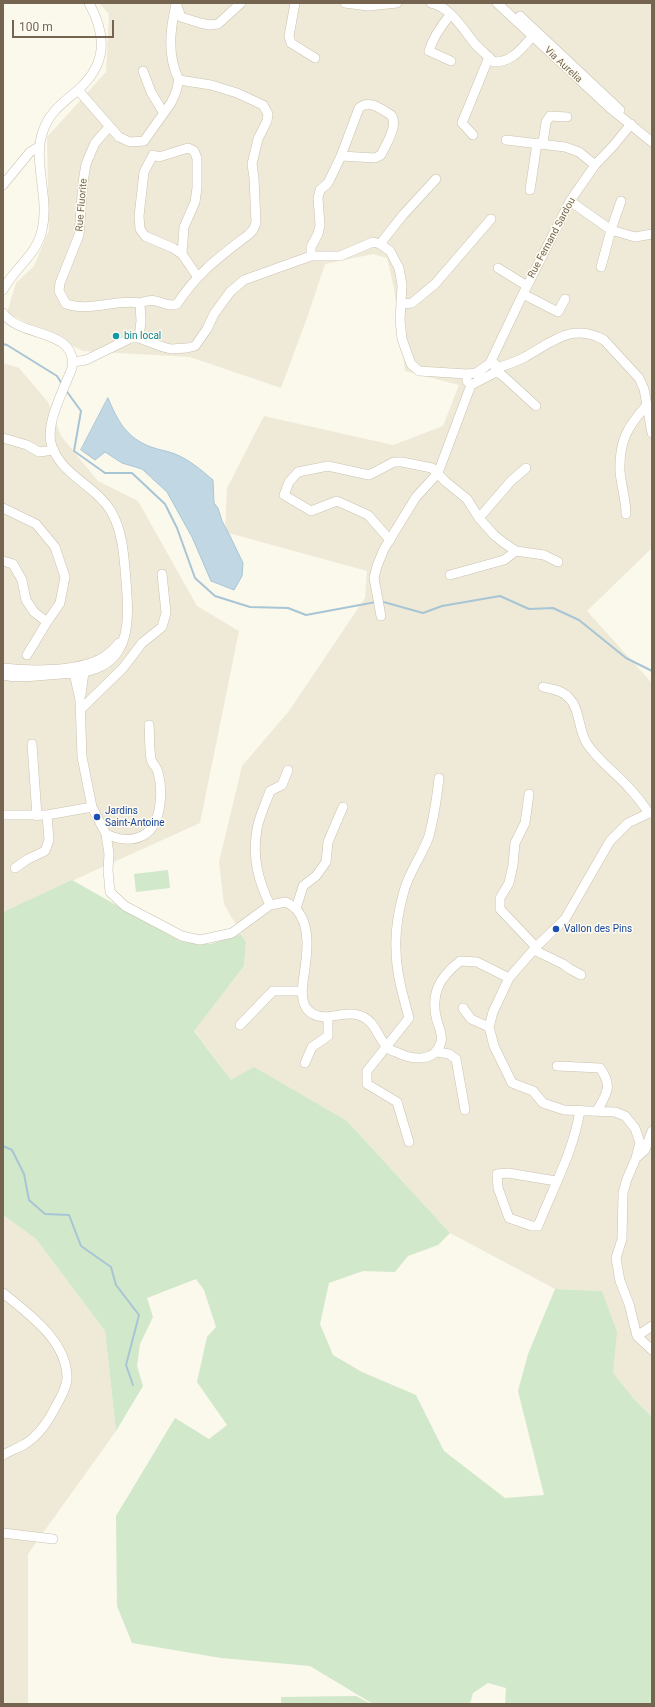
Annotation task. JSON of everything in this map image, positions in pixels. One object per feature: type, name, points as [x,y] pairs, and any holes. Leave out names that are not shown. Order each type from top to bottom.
[{"type":"street","points":[[3,290],[13,274],[32,254],[42,231],[45,200],[40,161],[42,132],[47,120],[60,103],[78,90],[90,78],[97,67],[101,54],[102,41],[99,25],[89,3]]},
{"type":"street","points":[[177,18],[210,25],[218,24],[241,3]]},
{"type":"street","points":[[295,3],[289,36],[291,43],[315,58]]},
{"type":"street","points":[[345,3],[368,6],[397,3]]},
{"type":"street","points":[[431,3],[436,4],[450,15],[494,62],[503,62],[513,57],[535,34]]},
{"type":"street","name":"Via Aurelia","points":[[497,3],[535,34]]},
{"type":"street","name":"Via Aurelia","points":[[504,3],[610,108],[652,142]]},
{"type":"street","points":[[144,141],[176,92],[179,80],[174,70],[170,30],[177,18],[176,4]]},
{"type":"street","points":[[450,15],[440,28],[429,51],[451,62]]},
{"type":"street","points":[[473,135],[462,123],[489,56]]},
{"type":"street","points":[[143,72],[146,82],[164,112]]},
{"type":"street","points":[[153,155],[144,172],[139,216],[140,229],[146,236],[173,248],[182,254],[197,276],[252,230],[256,223],[252,164],[258,139],[268,122],[268,114],[263,105],[237,93],[211,85],[179,80]]},
{"type":"street","points":[[78,90],[109,128],[119,137],[130,142],[144,141]]},
{"type":"street","points":[[311,256],[311,247],[318,234],[320,225],[318,198],[320,190],[328,183],[341,156],[359,108],[368,103],[394,118],[394,125],[381,155],[375,158],[341,156]]},
{"type":"street","points":[[530,190],[546,122],[550,116],[568,117]]},
{"type":"street","name":"Rue Fernand Sardou","points":[[494,368],[525,290],[570,201],[595,165],[631,124]]},
{"type":"street","name":"Rue Fluorite","points":[[109,128],[95,143],[86,164],[83,182],[80,235],[60,283],[59,291],[66,304],[84,308],[118,302],[140,303],[154,300],[160,301],[167,305],[177,304],[197,276]]},
{"type":"street","points":[[506,140],[565,147],[579,152],[595,165]]},
{"type":"street","points":[[144,141],[153,155],[159,157],[188,148],[194,152],[197,158],[198,180],[195,202],[184,227],[182,254]]},
{"type":"street","points":[[3,185],[30,152],[40,146]]},
{"type":"street","points":[[380,244],[403,215],[436,179]]},
{"type":"street","points":[[570,201],[611,230],[635,237],[652,234]]},
{"type":"street","points":[[601,267],[621,201]]},
{"type":"street","points":[[402,304],[412,303],[435,284],[491,219]]},
{"type":"street","points":[[73,365],[105,352],[131,338],[139,338],[171,349],[195,346],[230,292],[244,280],[311,256],[340,256],[373,242],[380,244],[390,251],[399,268],[402,285],[400,320],[402,339],[411,364],[419,371],[467,374],[476,373],[484,369],[494,368],[524,357],[567,334],[574,332],[589,334],[604,340],[639,378],[644,390],[652,433]]},
{"type":"street","points":[[498,268],[525,290],[558,312],[565,298]]},
{"type":"street","points":[[139,338],[142,316],[140,303]]},
{"type":"street","points":[[3,313],[6,318],[23,328],[60,341],[72,355],[73,365],[53,417],[50,439],[62,464],[110,509],[118,524],[124,556],[128,605],[128,624],[124,638],[102,659],[79,669],[3,674]]},
{"type":"street","points":[[381,616],[374,578],[377,566],[390,540],[416,497],[438,474],[471,385],[494,368]]},
{"type":"street","points":[[494,368],[536,406]]},
{"type":"street","points":[[467,374],[467,381],[471,385]]},
{"type":"street","points":[[626,514],[626,500],[620,472],[621,449],[626,432],[646,406]]},
{"type":"street","points":[[3,438],[35,449],[39,452],[54,450]]},
{"type":"street","points":[[35,449],[50,439]]},
{"type":"street","points":[[390,540],[368,515],[337,501],[311,511],[302,507],[284,496],[289,482],[298,472],[328,466],[369,475],[394,462],[402,462],[432,468],[467,499],[479,518],[494,535],[516,551],[544,555],[558,562]]},
{"type":"street","points":[[479,518],[511,481],[526,468]]},
{"type":"street","points":[[3,508],[36,524],[55,547],[65,577],[60,603],[27,655],[24,672]]},
{"type":"street","points":[[450,575],[504,560],[516,551]]},
{"type":"street","points":[[3,561],[12,564],[22,580],[26,600],[34,612],[47,622]]},
{"type":"street","points":[[80,705],[123,668],[142,643],[162,627],[166,612],[162,574]]},
{"type":"street","points":[[3,668],[24,672]]},
{"type":"street","points":[[79,669],[82,757],[92,807],[106,834],[109,854],[108,870],[110,892],[125,906],[182,936],[200,940],[232,933],[270,905],[286,902],[296,909],[301,917],[307,933],[302,991],[307,1009],[316,1015],[328,1017],[349,1013],[358,1014],[366,1018],[377,1031],[386,1047],[407,1058],[429,1058],[437,1052],[442,1040],[434,1010],[436,991],[447,972],[460,961],[477,962],[509,978]]},
{"type":"street","points":[[543,687],[562,692],[569,698],[575,707],[581,732],[586,742],[598,757],[631,789],[650,813],[628,823],[610,842],[565,919],[509,978],[493,1012],[489,1027],[494,1046],[512,1083],[533,1092],[544,1103],[564,1110],[615,1112],[625,1116],[635,1128],[640,1143],[636,1158],[627,1179],[624,1193],[622,1238],[616,1258],[620,1281],[629,1304],[637,1336],[652,1350]]},
{"type":"street","points":[[106,834],[116,839],[136,840],[148,832],[156,823],[161,804],[158,772],[152,760],[149,725]]},
{"type":"street","points":[[32,744],[37,816]]},
{"type":"street","points":[[270,905],[261,886],[255,860],[257,828],[270,791],[282,785],[288,770]]},
{"type":"street","points":[[409,1142],[397,1102],[367,1084],[366,1071],[409,1018],[402,990],[396,949],[399,919],[404,891],[415,862],[428,837],[439,778]]},
{"type":"street","points":[[529,794],[525,823],[515,843],[513,865],[508,883],[500,898],[500,909],[535,949],[581,975]]},
{"type":"street","points":[[3,814],[37,816],[92,807]]},
{"type":"street","points":[[296,909],[303,886],[316,876],[326,862],[328,842],[343,807]]},
{"type":"street","points":[[15,868],[28,859],[46,851],[49,840],[47,815]]},
{"type":"street","points":[[240,1025],[273,991],[302,991]]},
{"type":"street","points":[[463,1008],[471,1019],[489,1027]]},
{"type":"street","points":[[305,1063],[312,1047],[328,1036],[328,1017]]},
{"type":"street","points":[[437,1052],[449,1054],[456,1060],[465,1110]]},
{"type":"street","points":[[557,1066],[600,1068],[607,1078],[607,1092],[597,1111]]},
{"type":"street","points":[[556,1181],[508,1173],[497,1174],[498,1188],[509,1218],[532,1226],[538,1226],[577,1129],[580,1110]]},
{"type":"street","points":[[636,1158],[645,1150],[652,1131]]},
{"type":"street","points":[[3,1293],[21,1307],[54,1339],[63,1358],[67,1379],[60,1398],[48,1421],[26,1444],[3,1455]]},
{"type":"street","points":[[637,1336],[652,1326]]},
{"type":"street","points":[[3,1533],[52,1540]]},
{"type":"shaded area","points":[[99,3],[652,3],[652,548],[587,611],[652,683],[652,1417],[613,1378],[602,1291],[555,1289],[450,1233],[347,1121],[231,1080],[194,1030],[244,966],[246,942],[224,904],[219,862],[242,766],[289,711],[365,598],[367,571],[225,532],[227,488],[264,416],[393,445],[443,426],[459,385],[405,371],[394,288],[387,258],[373,254],[325,264],[281,388],[190,357],[83,351],[7,313],[16,283],[34,266],[49,230],[47,137],[106,72],[109,14]]},
{"type":"shaded area","points":[[3,363],[19,368],[48,402],[61,436],[98,481],[138,501],[197,606],[239,631],[200,823],[3,912]]},
{"type":"shaded area","points":[[3,1215],[36,1239],[105,1331],[116,1431],[28,1554],[28,1704],[3,1704]]},
{"type":"green space","points":[[168,870],[170,888],[136,892],[134,874]]},
{"type":"green space","points":[[72,880],[180,941],[210,944],[241,934],[246,942],[244,966],[194,1031],[231,1080],[254,1067],[347,1121],[450,1233],[438,1245],[408,1256],[395,1272],[363,1271],[329,1283],[320,1324],[333,1355],[362,1372],[416,1395],[444,1451],[505,1498],[544,1495],[518,1391],[528,1354],[555,1289],[602,1291],[617,1332],[613,1373],[633,1398],[652,1417],[652,1704],[505,1704],[506,1688],[488,1683],[473,1693],[470,1704],[373,1704],[310,1666],[221,1658],[132,1643],[117,1606],[116,1516],[175,1418],[209,1439],[227,1425],[197,1382],[207,1337],[216,1327],[204,1290],[196,1279],[147,1298],[153,1317],[140,1344],[137,1366],[143,1386],[116,1431],[105,1331],[36,1239],[3,1215],[3,912]]},
{"type":"green space","points":[[356,1696],[371,1704],[281,1704],[281,1697]]},
{"type":"water","points":[[108,398],[120,422],[129,434],[151,447],[186,459],[213,480],[214,503],[218,508],[222,521],[243,563],[242,576],[234,590],[211,581],[192,537],[167,492],[142,469],[122,463],[105,452],[95,460],[81,450]]},
{"type":"waterway","points":[[3,344],[57,376],[62,384]]},
{"type":"waterway","points":[[65,389],[81,411],[74,451],[105,473],[132,473],[165,504],[177,528],[195,578],[215,596],[250,607],[288,608],[306,615],[376,602]]},
{"type":"waterway","points":[[380,601],[423,613],[442,606],[500,596],[529,609],[553,608],[579,620],[626,658],[652,671]]},
{"type":"waterway","points":[[3,1146],[12,1150],[24,1174],[29,1200],[45,1214],[69,1215],[81,1246],[111,1267],[116,1285],[139,1315],[126,1365],[133,1385]]},
{"type":"place","name":"bin local","points":[[116,336]]},
{"type":"place","name":"Jardins Saint-Antoine","points":[[97,817]]},
{"type":"place","name":"Vallon des Pins","points":[[556,929]]}]
